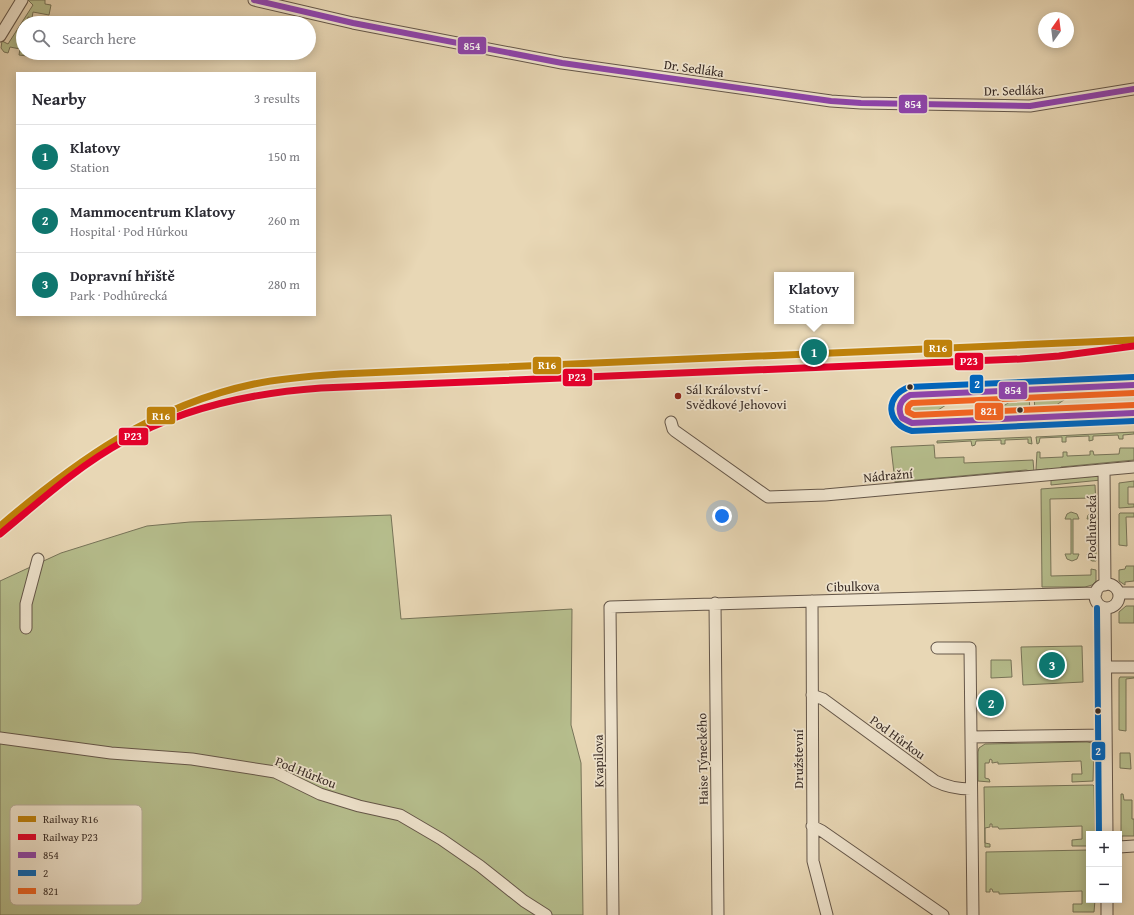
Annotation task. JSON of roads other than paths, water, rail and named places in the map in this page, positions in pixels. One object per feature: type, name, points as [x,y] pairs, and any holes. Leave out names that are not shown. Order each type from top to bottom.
[{"type":"street","points":[[0,36],[22,0]]},
{"type":"street","name":"Dr. Sedláka","points":[[254,0],[353,23],[562,63],[831,101],[1030,106],[1076,100],[1134,89]]},
{"type":"street","name":"Nádražní","points":[[671,422],[675,431],[768,497],[824,495],[1134,467]]},
{"type":"street","name":"Podhůrecká","points":[[1104,470],[1105,584]]},
{"type":"street","points":[[26,628],[26,604],[38,559]]},
{"type":"street","points":[[1105,584],[1114,586],[1119,593],[1118,603],[1112,608],[1105,608],[1098,604],[1096,599],[1096,593],[1100,587],[1105,584]]},
{"type":"street","name":"Cibulkova","points":[[610,607],[1096,593]]},
{"type":"street","points":[[1119,593],[1134,593]]},
{"type":"street","name":"Družstevní","points":[[812,601],[813,861],[827,915]]},
{"type":"street","name":"Haise Týneckého","points":[[715,603],[718,915]]},
{"type":"street","name":"Kvapilova","points":[[610,607],[613,915]]},
{"type":"street","points":[[1105,608],[1107,831]]},
{"type":"street","points":[[937,648],[970,648],[973,915]]},
{"type":"street","points":[[1106,667],[1134,667]]},
{"type":"street","name":"Pod Hůrkou","points":[[812,695],[823,699],[935,781],[948,786],[971,789]]},
{"type":"street","points":[[971,737],[1106,735]]},
{"type":"street","name":"Pod Hůrkou","points":[[0,738],[111,753],[192,759],[275,772],[320,794],[359,806],[400,815],[441,839],[480,866],[524,901],[546,915]]},
{"type":"street","points":[[812,826],[822,831],[943,915]]},
{"type":"street","points":[[1122,847],[1134,846]]},
{"type":"street","points":[[1107,903],[1107,915]]},
{"type":"rail line","name":"R16","points":[[0,526],[58,479],[118,438],[150,421],[217,393],[265,382],[341,374],[1134,340]]},
{"type":"rail line","name":"P23","points":[[0,534],[75,473],[91,461],[124,441],[170,419],[244,398],[295,390],[321,388],[1020,359],[1059,356],[1134,346]]},
{"type":"place","name":"Klatovy","points":[[814,352]]},
{"type":"place","name":"Sál Království - Svědkové Jehovovi","points":[[678,396]]},
{"type":"place","name":"Dopravní hřiště","points":[[1052,665]]},
{"type":"place","name":"Mammocentrum Klatovy","points":[[991,703]]}]
